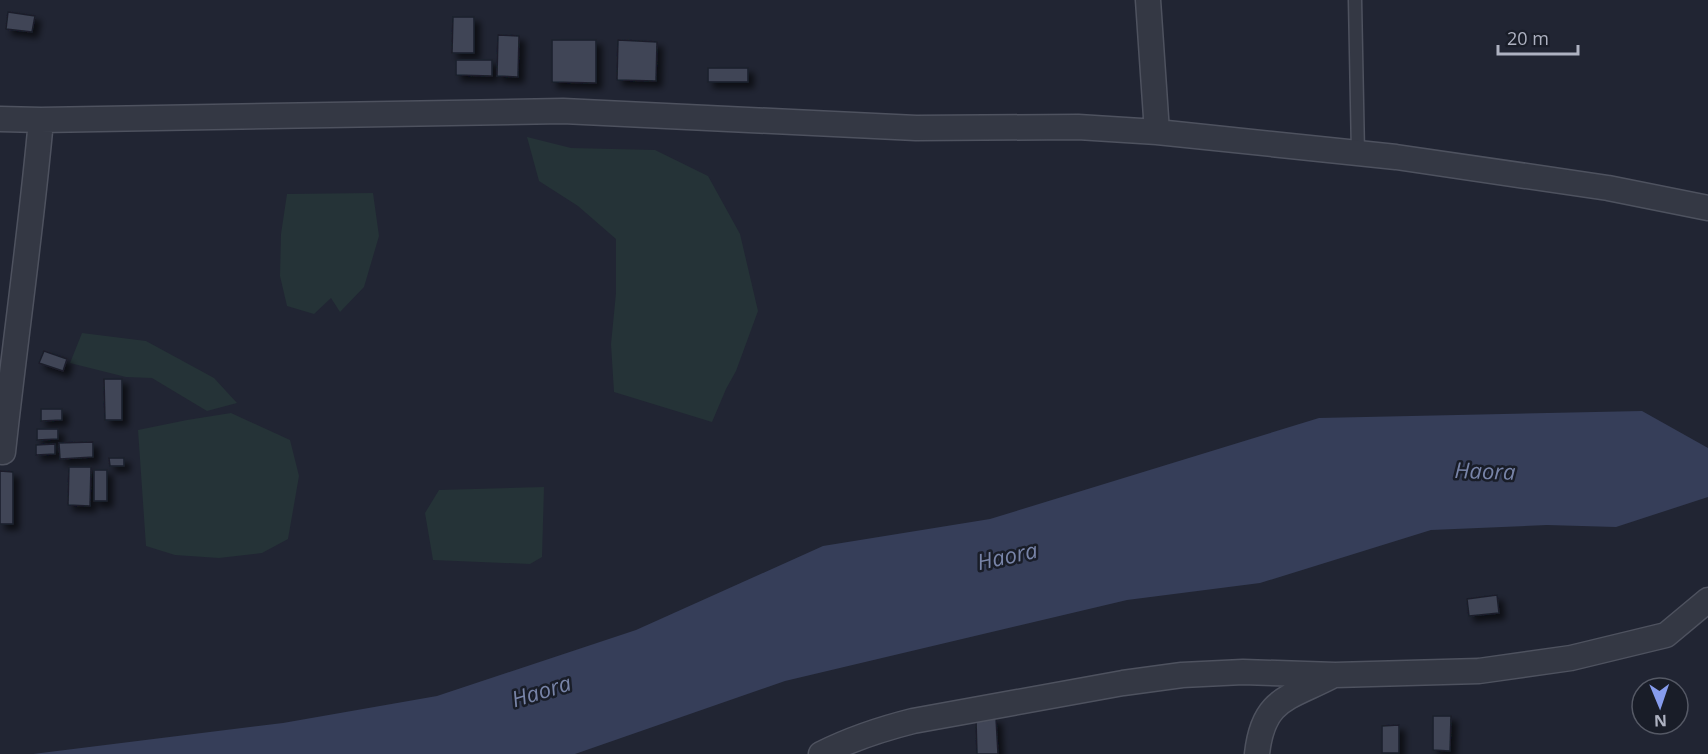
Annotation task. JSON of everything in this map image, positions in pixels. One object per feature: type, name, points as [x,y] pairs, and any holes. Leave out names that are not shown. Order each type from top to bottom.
[{"type":"street","points":[[1148,0],[1157,132]]},
{"type":"street","points":[[0,119],[563,111],[916,128],[1078,128],[1157,132],[1396,157],[1608,188],[1708,208]]},
{"type":"street","points":[[3,452],[41,120]]},
{"type":"street","points":[[821,754],[881,729],[913,721],[1123,683],[1182,675],[1243,672],[1335,675],[1479,671],[1571,658],[1666,635],[1708,600]]},
{"type":"street","points":[[1257,754],[1261,728],[1272,710],[1302,690],[1335,675]]},
{"type":"lane","points":[[1355,0],[1358,154]]},
{"type":"shaded area","points":[[527,137],[571,148],[655,150],[708,176],[740,234],[758,311],[736,371],[712,422],[614,392],[611,344],[616,293],[616,239],[578,206],[539,181]]},
{"type":"shaded area","points":[[373,193],[379,236],[364,287],[340,312],[331,298],[314,314],[287,306],[280,276],[281,234],[287,194]]},
{"type":"shaded area","points":[[82,333],[146,341],[214,378],[237,403],[207,411],[152,378],[126,377],[70,363]]},
{"type":"shaded area","points":[[231,413],[290,440],[299,476],[288,539],[262,553],[219,558],[175,555],[146,546],[138,430]]},
{"type":"shaded area","points":[[544,487],[542,557],[530,564],[433,560],[425,513],[439,490]]},
{"type":"water","name":"Haora","points":[[1642,411],[1708,448],[1708,497],[1616,527],[1547,525],[1431,530],[1260,583],[1127,600],[785,681],[575,754],[33,754],[283,723],[437,696],[636,630],[823,546],[990,519],[1319,418]]},
{"type":"building","points":[[8,12],[35,16],[32,32],[6,29]]},
{"type":"building","points":[[453,17],[474,17],[474,53],[452,53]]},
{"type":"building","points":[[498,35],[519,36],[518,77],[497,76]]},
{"type":"building","points":[[552,40],[596,40],[596,83],[552,82]]},
{"type":"building","points":[[618,40],[657,42],[656,81],[617,80]]},
{"type":"building","points":[[456,60],[492,60],[492,76],[456,75]]},
{"type":"building","points":[[708,68],[748,68],[748,82],[708,82]]},
{"type":"building","points":[[44,351],[67,359],[63,371],[39,363]]},
{"type":"building","points":[[104,379],[122,379],[122,420],[105,420]]},
{"type":"building","points":[[41,409],[62,409],[62,420],[41,421]]},
{"type":"building","points":[[37,429],[58,429],[58,439],[37,440]]},
{"type":"building","points":[[93,442],[93,457],[60,459],[59,443]]},
{"type":"building","points":[[55,444],[55,454],[36,455],[36,445]]},
{"type":"building","points":[[109,458],[124,458],[124,466],[110,466]]},
{"type":"building","points":[[69,467],[91,467],[90,506],[68,505]]},
{"type":"building","points":[[94,470],[107,470],[107,501],[94,501]]},
{"type":"building","points":[[0,471],[13,472],[13,524],[0,524]]},
{"type":"building","points":[[1497,595],[1499,613],[1469,616],[1467,599]]},
{"type":"building","points":[[1433,716],[1451,716],[1450,751],[1433,750]]},
{"type":"building","points":[[996,718],[998,754],[977,754],[976,720]]},
{"type":"building","points":[[1399,725],[1399,753],[1382,753],[1382,726]]}]
